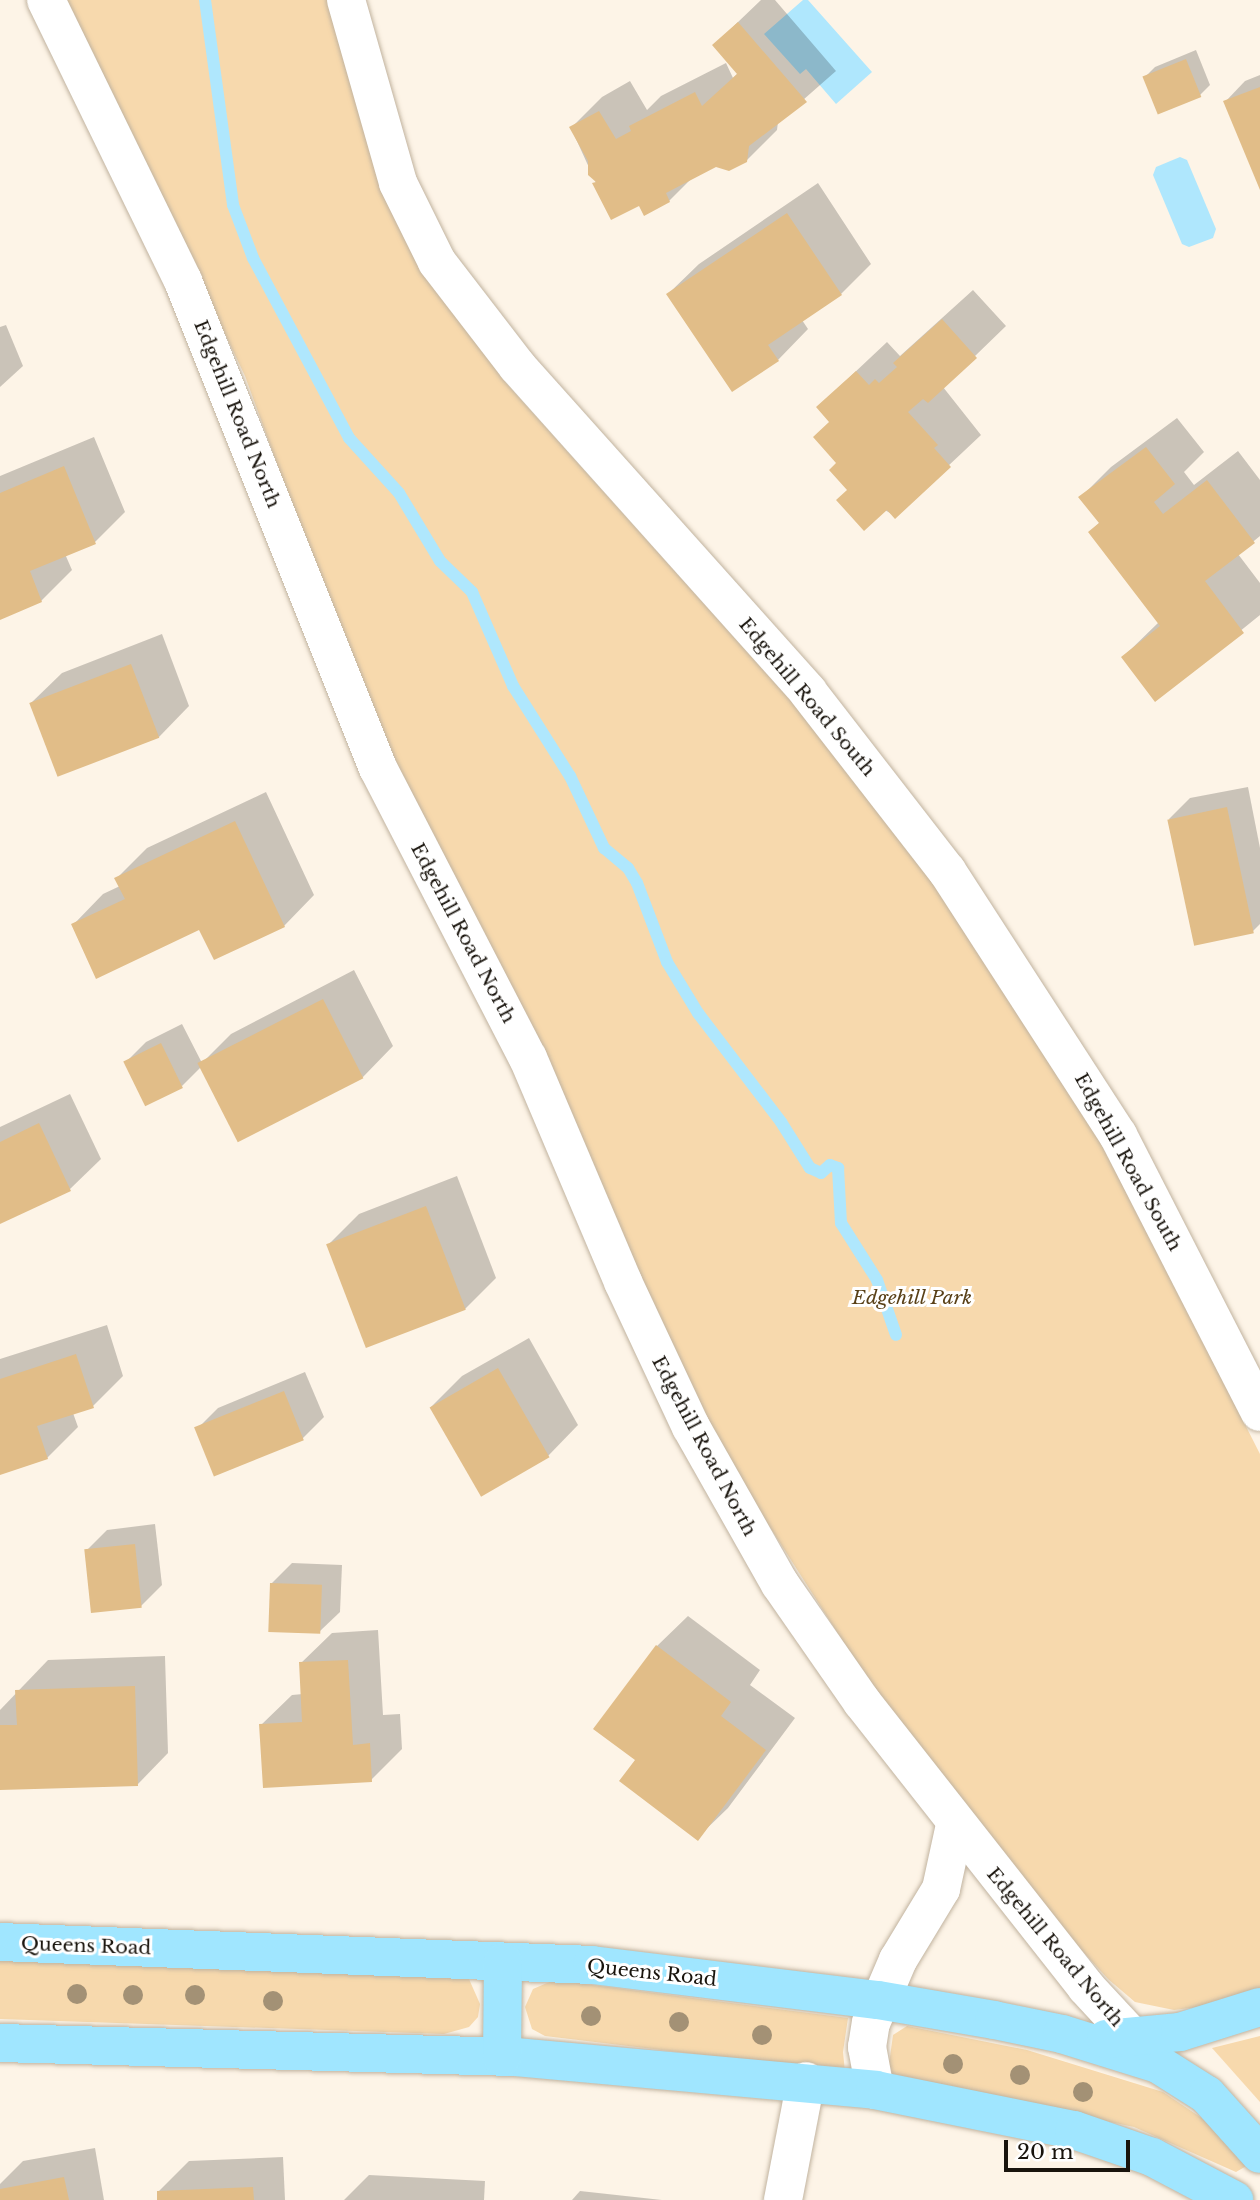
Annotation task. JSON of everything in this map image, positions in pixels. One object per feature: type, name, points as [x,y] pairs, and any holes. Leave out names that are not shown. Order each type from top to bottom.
[{"type":"main road","name":"Queens Road","points":[[0,1942],[592,1965],[878,2000],[1062,2034],[1158,2064],[1207,2095],[1260,2154]]},
{"type":"main road","points":[[502,2057],[503,1962]]},
{"type":"main road","points":[[1062,2034],[1131,2038],[1180,2032],[1260,2007]]},
{"type":"main road","points":[[0,2043],[502,2057],[806,2081],[875,2090],[1074,2130],[1152,2157],[1234,2200]]},
{"type":"street","name":"Edgehill Road North","points":[[46,0],[183,281],[378,768],[528,1058],[661,1368],[780,1584],[956,1825],[1131,2038],[1158,2064]]},
{"type":"street","name":"Edgehill Road South","points":[[346,0],[398,183],[436,262],[517,366],[808,692],[952,878],[1118,1135],[1260,1412]]},
{"type":"street","points":[[875,2090],[867,2047],[878,2000],[941,1889],[956,1825]]},
{"type":"street","points":[[783,2200],[806,2081]]},
{"type":"green space","name":"Edgehill Park","points":[[66,0],[328,0],[377,174],[430,282],[506,383],[824,738],[957,910],[1060,1072],[1122,1182],[1260,1454],[1260,1991],[1221,2004],[1174,2010],[1135,2002],[1108,1979],[1065,1932],[867,1679],[727,1460],[430,839],[331,612],[245,376]]},
{"type":"green space","points":[[0,1960],[469,1979],[480,2004],[478,2017],[469,2027],[444,2034],[0,2019]]},
{"type":"green space","points":[[554,1980],[848,2018],[843,2052],[845,2072],[545,2036],[532,2029],[525,2007],[533,1989]]},
{"type":"green space","points":[[907,2026],[1027,2050],[1163,2092],[1209,2123],[1248,2165],[1236,2172],[1134,2127],[893,2076],[889,2064],[893,2035]]},
{"type":"green space","points":[[1260,2036],[1260,2102],[1212,2048]]},
{"type":"water","points":[[803,0],[808,0],[872,72],[836,104],[806,69],[800,74],[764,34]]},
{"type":"water","points":[[1180,157],[1187,160],[1216,229],[1213,238],[1189,247],[1182,244],[1153,175],[1156,167]]},
{"type":"building","points":[[738,22],[807,102],[749,146],[747,162],[729,171],[716,167],[666,193],[670,202],[644,216],[639,206],[611,220],[592,183],[596,182],[588,175],[588,161],[569,127],[599,111],[616,139],[631,131],[629,126],[695,92],[702,106],[737,74],[712,45]]},
{"type":"building","points":[[1186,59],[1201,97],[1158,115],[1142,77]]},
{"type":"building","points":[[1260,87],[1260,190],[1223,101]]},
{"type":"building","points":[[787,213],[842,295],[768,345],[779,361],[732,392],[666,294]]},
{"type":"building","points":[[942,319],[977,358],[928,403],[923,399],[908,412],[938,445],[934,448],[951,467],[895,519],[887,510],[864,531],[836,500],[847,490],[829,470],[836,463],[813,437],[829,422],[816,407],[856,371],[869,385],[875,379],[879,383],[897,367],[893,363]]},
{"type":"building","points":[[1146,447],[1175,484],[1154,502],[1163,514],[1207,480],[1255,543],[1205,581],[1244,633],[1155,702],[1121,657],[1160,626],[1088,532],[1099,523],[1078,497]]},
{"type":"building","points":[[64,466],[96,544],[30,571],[42,602],[0,620],[0,493]]},
{"type":"building","points":[[131,664],[159,738],[58,777],[29,703]]},
{"type":"building","points":[[1227,807],[1254,933],[1194,946],[1167,820]]},
{"type":"building","points":[[235,821],[285,927],[214,960],[199,930],[96,979],[71,924],[125,899],[114,878]]},
{"type":"building","points":[[323,999],[363,1078],[238,1142],[197,1063]]},
{"type":"building","points":[[161,1043],[183,1088],[145,1106],[123,1061]]},
{"type":"building","points":[[39,1123],[71,1191],[0,1224],[0,1142]]},
{"type":"building","points":[[426,1206],[466,1310],[366,1348],[326,1244]]},
{"type":"building","points":[[76,1354],[94,1408],[37,1426],[48,1459],[0,1475],[0,1379]]},
{"type":"building","points":[[498,1368],[550,1457],[481,1497],[430,1408]]},
{"type":"building","points":[[284,1391],[304,1440],[214,1476],[194,1427]]},
{"type":"building","points":[[135,1544],[142,1608],[91,1613],[84,1549]]},
{"type":"building","points":[[270,1583],[322,1585],[320,1634],[268,1632]]},
{"type":"building","points":[[656,1645],[731,1702],[721,1716],[766,1750],[698,1841],[619,1781],[635,1760],[593,1729]]},
{"type":"building","points":[[348,1660],[353,1745],[370,1743],[372,1782],[263,1788],[259,1724],[302,1722],[299,1662]]},
{"type":"building","points":[[135,1686],[138,1786],[0,1790],[0,1725],[17,1725],[15,1690]]},
{"type":"building","points":[[64,2177],[69,2200],[0,2200],[0,2189]]},
{"type":"building","points":[[253,2187],[254,2200],[157,2200],[157,2191]]},
{"type":"waterway","points":[[205,0],[233,205],[253,258],[349,438],[399,493],[440,561],[472,592],[513,686],[570,776],[604,848],[628,868],[637,883],[667,962],[698,1013],[781,1122],[810,1168],[821,1173],[830,1165],[838,1168],[841,1223],[877,1280],[896,1335]]}]
